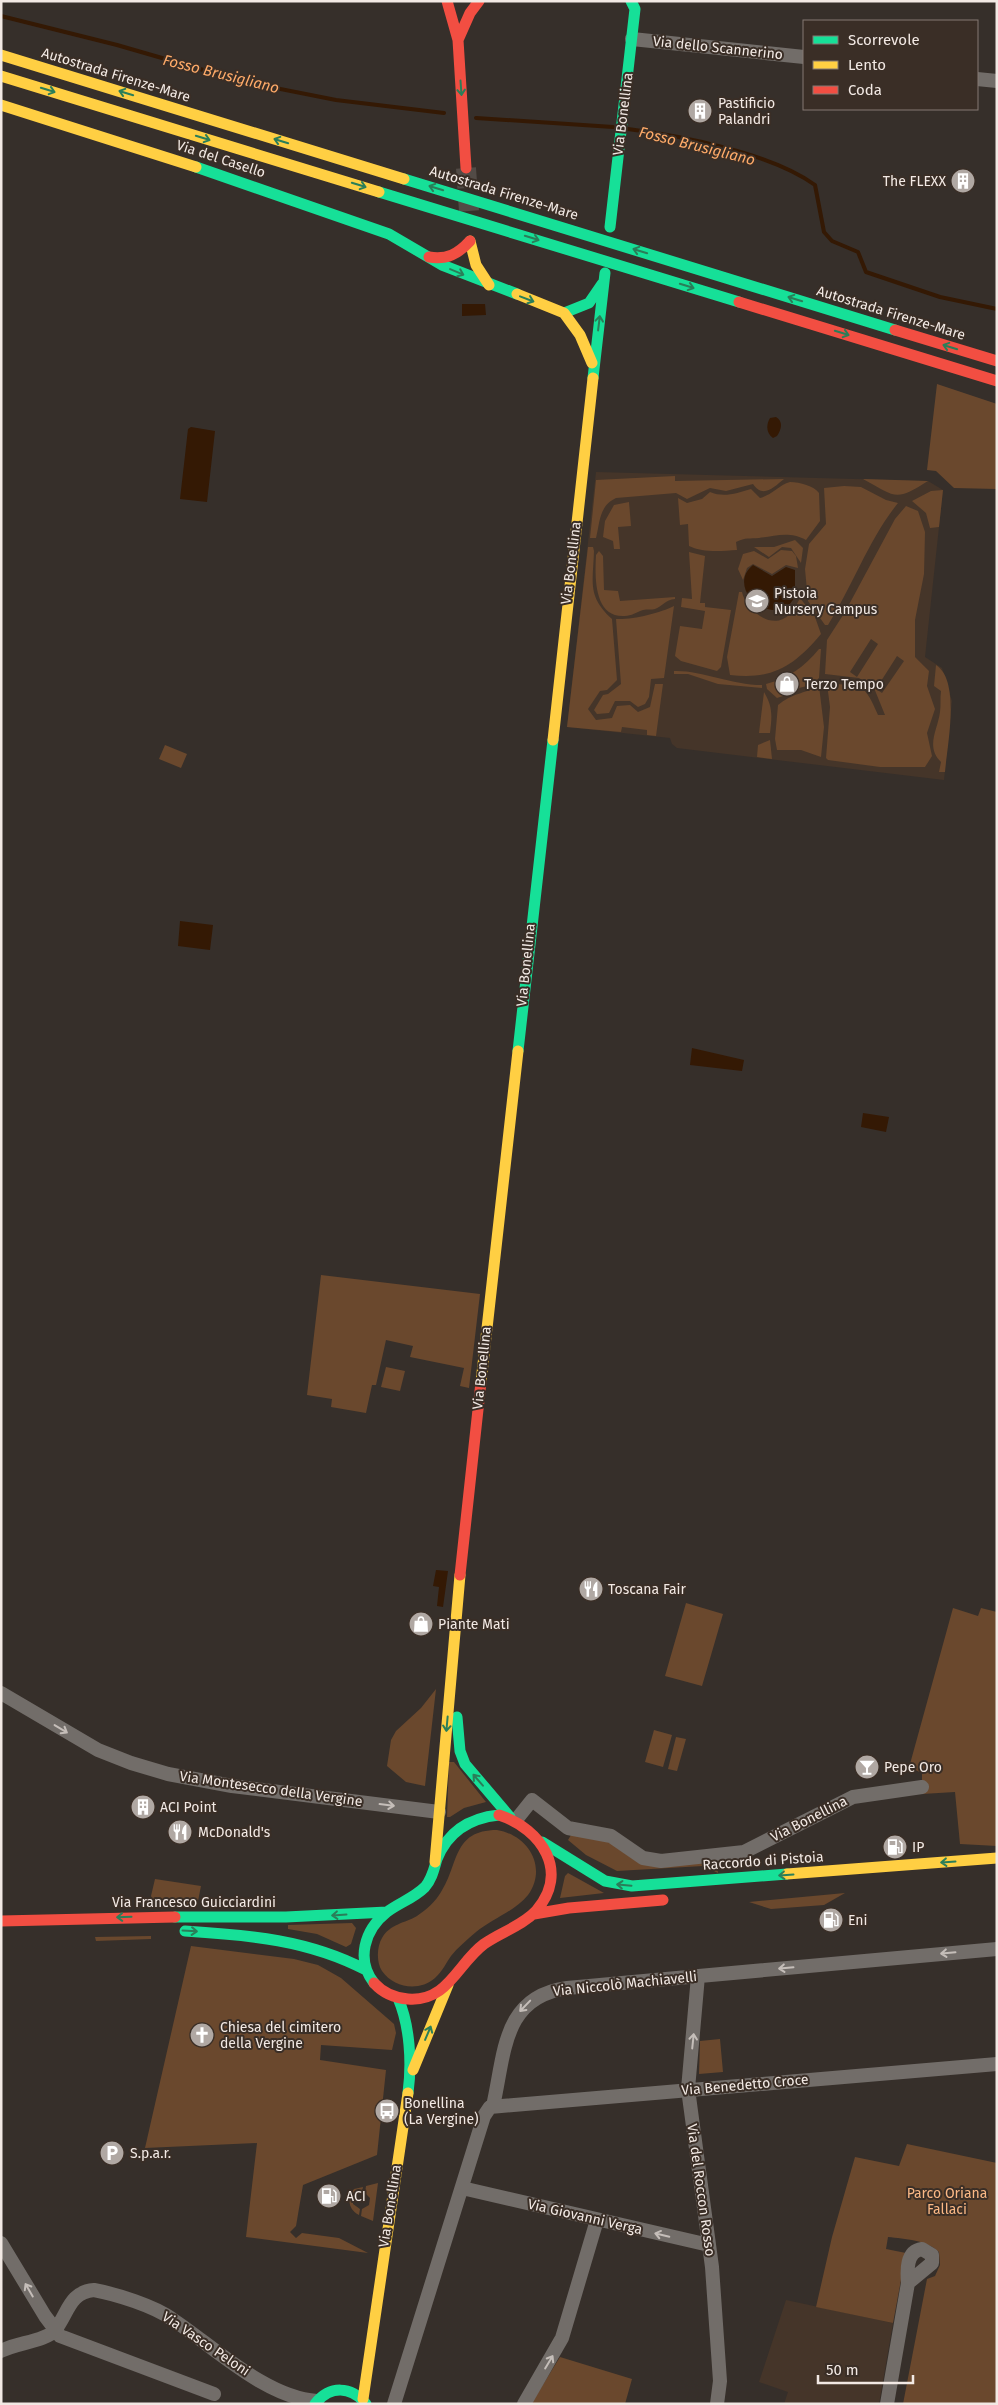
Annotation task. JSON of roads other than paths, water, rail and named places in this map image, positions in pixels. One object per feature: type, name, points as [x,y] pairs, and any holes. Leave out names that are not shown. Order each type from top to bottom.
[{"type":"main road","points":[[447,1],[458,40],[466,168]]},
{"type":"main road","points":[[458,40],[470,13],[479,1]]},
{"type":"main road","name":"Via Bonellina","points":[[610,227],[632,39],[634,4]]},
{"type":"main road","name":"Autostrada Firenze-Mare","points":[[1,55],[997,361]]},
{"type":"main road","points":[[1,76],[997,380]]},
{"type":"main road","name":"Via del Casello","points":[[1,105],[245,182],[356,221],[389,234],[425,256],[489,285],[564,313]]},
{"type":"main road","name":"Via del Casello","points":[[425,256],[449,258],[459,253],[470,241],[476,265],[489,285]]},
{"type":"main road","name":"Via Bonellina","points":[[434,1872],[452,1658],[515,1055],[604,276],[596,296],[589,303],[564,313]]},
{"type":"main road","points":[[564,313],[585,342],[594,367]]},
{"type":"main road","name":"Via Bonellina","points":[[452,1658],[459,1744],[462,1758],[469,1770],[513,1818]]},
{"type":"main road","points":[[513,1818],[499,1815],[482,1817],[459,1827],[447,1839],[430,1881],[416,1895],[387,1912],[372,1927],[366,1939],[363,1956],[366,1970],[381,1991],[398,1998],[425,1998],[438,1994],[478,1949],[534,1914],[569,1908],[674,1899]]},
{"type":"main road","name":"Raccordo di Pistoia","points":[[513,1818],[531,1830],[542,1842],[605,1881],[632,1886],[997,1858]]},
{"type":"main road","points":[[534,1914],[544,1900],[549,1884],[550,1864],[542,1842]]},
{"type":"main road","name":"Via Francesco Guicciardini","points":[[1,1920],[138,1917],[286,1917],[387,1912]]},
{"type":"main road","name":"Via Francesco Guicciardini","points":[[169,1930],[262,1937],[307,1944],[337,1954],[366,1970]]},
{"type":"main road","name":"Via Bonellina","points":[[410,2078],[448,1985]]},
{"type":"main road","name":"Via Bonellina","points":[[364,2401],[371,2334],[410,2078],[406,2018],[398,1998]]},
{"type":"main road","name":"Via Bonellina","points":[[364,2401],[353,2391],[350,2380],[371,2334]]},
{"type":"main road","points":[[316,2402],[329,2391],[350,2380]]},
{"type":"street","name":"Via dello Scannerino","points":[[632,39],[803,58]]},
{"type":"street","points":[[978,79],[997,81]]},
{"type":"street","name":"Via Montesecco della Vergine","points":[[1,1693],[98,1750],[131,1764],[168,1774],[232,1786],[439,1812]]},
{"type":"street","name":"Via Bonellina","points":[[513,1818],[532,1800],[568,1828],[611,1836],[643,1858],[661,1861],[744,1852],[853,1797],[922,1787]]},
{"type":"street","name":"Via Niccolò Machiavelli","points":[[393,2403],[485,2113],[493,2106],[512,2027],[519,2012],[530,2000],[546,1992],[567,1988],[997,1949]]},
{"type":"street","name":"Via del Roccon Rosso","points":[[698,1976],[688,2089],[709,2245],[720,2381],[717,2404]]},
{"type":"street","name":"Via Benedetto Croce","points":[[493,2106],[997,2064]]},
{"type":"street","name":"Via Giovanni Verga","points":[[462,2188],[709,2245]]},
{"type":"street","points":[[524,2404],[562,2338],[597,2220]]},
{"type":"street","points":[[1,2242],[55,2331],[60,2336],[76,2344],[214,2394]]},
{"type":"street","points":[[887,2404],[908,2283]]},
{"type":"street","name":"Via Vasco Peloni","points":[[55,2331],[68,2307],[77,2296],[87,2290],[100,2291],[165,2314],[237,2367],[293,2399],[316,2402]]},
{"type":"street","points":[[1,2351],[55,2331]]},
{"type":"waterway","name":"Fosso Brusigliano","points":[[1,16],[117,45],[245,82],[336,100],[444,113]]},
{"type":"waterway","name":"Fosso Brusigliano","points":[[476,118],[613,127]]},
{"type":"waterway","name":"Fosso Brusigliano","points":[[628,129],[699,141],[751,155],[797,174],[815,185],[824,232],[832,241],[858,252],[866,272],[940,297],[997,309]]},
{"type":"tunnel","points":[[466,168],[469,211]]},
{"type":"place","name":"Pastificio Palandri","points":[[700,111]]},
{"type":"place","name":"The FLEXX","points":[[963,181]]},
{"type":"place","name":"Pistoia Nursery Campus","points":[[757,601]]},
{"type":"place","name":"Terzo Tempo","points":[[787,684]]},
{"type":"place","name":"Toscana Fair","points":[[591,1589]]},
{"type":"place","name":"Piante Mati","points":[[421,1624]]},
{"type":"place","name":"Pepe Oro","points":[[867,1767]]},
{"type":"place","name":"ACI Point","points":[[143,1807]]},
{"type":"place","name":"McDonald's","points":[[180,1832]]},
{"type":"place","name":"IP","points":[[895,1847]]},
{"type":"place","name":"Eni","points":[[831,1920]]},
{"type":"place","name":"Chiesa del cimitero della Vergine","points":[[202,2035]]},
{"type":"place","name":"Bonellina (La Vergine)","points":[[387,2111]]},
{"type":"place","name":"S.p.a.r.","points":[[112,2153]]},
{"type":"place","name":"ACI","points":[[329,2196]]},
{"type":"park label","name":"Parco Oriana Fallaci","points":[[947,2202]]}]
